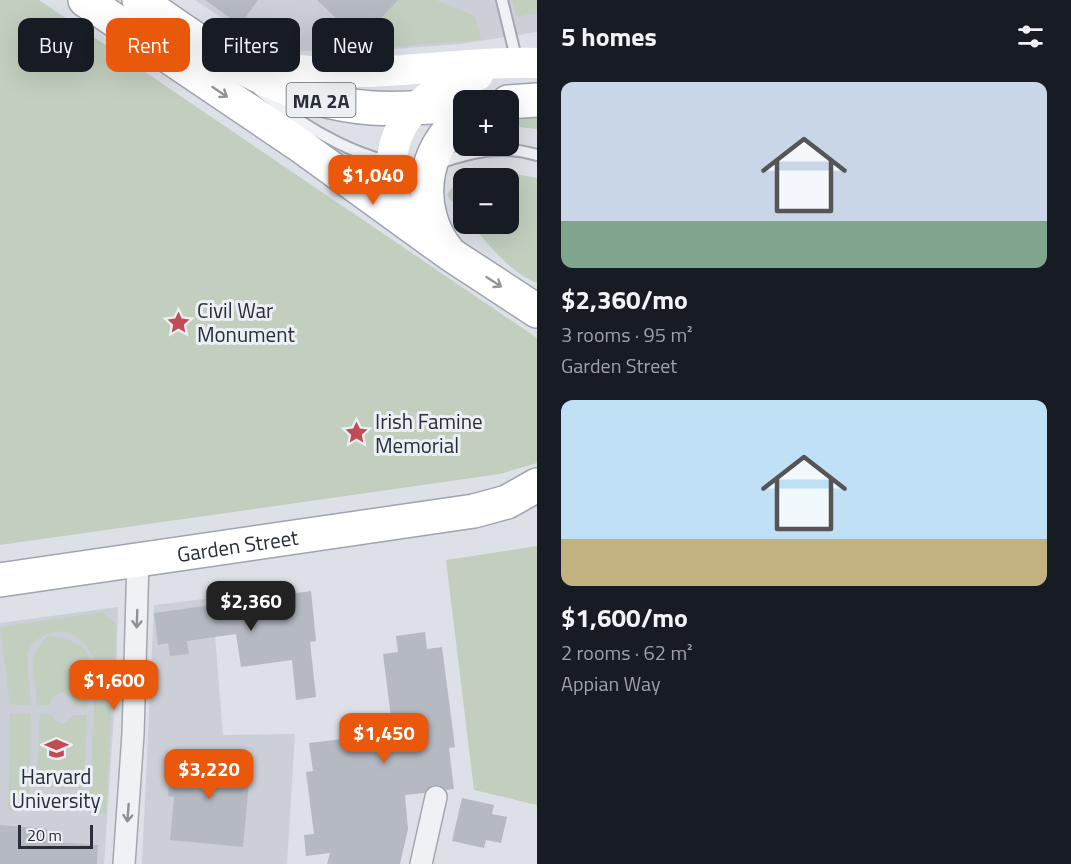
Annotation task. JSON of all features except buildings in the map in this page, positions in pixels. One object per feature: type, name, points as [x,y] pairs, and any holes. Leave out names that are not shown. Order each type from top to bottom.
[{"type":"main road","name":"MA 2A","points":[[85,0],[298,144],[378,179],[402,220],[537,311]]},
{"type":"main road","name":"MA 2A","points":[[139,0],[202,44]]},
{"type":"main road","points":[[193,38],[261,64],[315,72],[530,63]]},
{"type":"main road","points":[[402,220],[378,179],[399,133],[414,108],[429,94],[448,84],[530,63]]},
{"type":"main road","name":"MA 2A","points":[[247,72],[266,82],[324,101],[370,108],[453,106]]},
{"type":"main road","points":[[519,101],[537,100]]},
{"type":"main road","points":[[450,254],[438,237],[430,216],[427,188],[429,167],[444,134],[453,127]]},
{"type":"main road","name":"Garden Street","points":[[474,511],[507,502],[537,485]]},
{"type":"main road","name":"Garden Street","points":[[0,580],[474,511],[537,509]]},
{"type":"street","points":[[124,864],[133,734],[138,560]]},
{"type":"street","points":[[421,864],[436,797]]},
{"type":"lane","points":[[502,0],[530,63]]},
{"type":"lane","points":[[241,72],[269,99],[300,121],[354,149],[378,179]]},
{"type":"lane","points":[[378,179],[482,151],[506,150],[537,155]]},
{"type":"lane","points":[[378,179],[429,167]]},
{"type":"shaded area","points":[[195,0],[537,0],[537,32],[460,44],[394,49],[394,18],[312,18],[312,51],[303,51],[300,50],[300,18],[221,18]]},
{"type":"shaded area","name":"Harvard University","points":[[212,598],[223,735],[295,734],[287,864],[142,864],[154,605]]},
{"type":"shaded area","name":"Harvard University","points":[[118,607],[116,685],[104,864],[0,864],[0,623]]},
{"type":"green space","points":[[0,0],[39,0],[66,18],[18,18],[18,72],[94,72],[94,37],[106,45],[106,72],[145,72],[537,338],[537,463],[500,474],[0,545]]},
{"type":"green space","points":[[398,0],[436,0],[475,16],[481,40],[394,47],[394,18],[381,18]]},
{"type":"green space","points":[[512,0],[537,0],[537,13],[517,17]]},
{"type":"green space","points":[[537,116],[537,129],[519,127],[519,117]]},
{"type":"green space","points":[[519,174],[537,178],[537,283],[517,272],[479,234],[519,234]]},
{"type":"green space","points":[[453,187],[453,202],[447,195]]},
{"type":"green space","points":[[537,546],[537,805],[474,790],[446,560]]},
{"type":"green space","points":[[102,612],[116,624],[106,814],[89,813],[96,666],[91,654],[85,644],[66,632],[46,634],[27,652],[31,706],[10,704],[0,627]]},
{"type":"green space","points":[[47,636],[68,639],[81,647],[90,658],[92,675],[87,708],[76,706],[71,696],[62,692],[53,697],[49,705],[37,705],[33,661],[35,653]]},
{"type":"green space","points":[[10,713],[31,714],[29,810],[8,810]]},
{"type":"green space","points":[[40,713],[51,714],[55,721],[63,724],[74,715],[87,715],[84,790],[36,788]]},
{"type":"place","name":"Civil War Monument","points":[[179,322]]},
{"type":"place","name":"Irish Famine Memorial","points":[[357,433]]},
{"type":"place","name":"Harvard University","points":[[56,748]]}]
